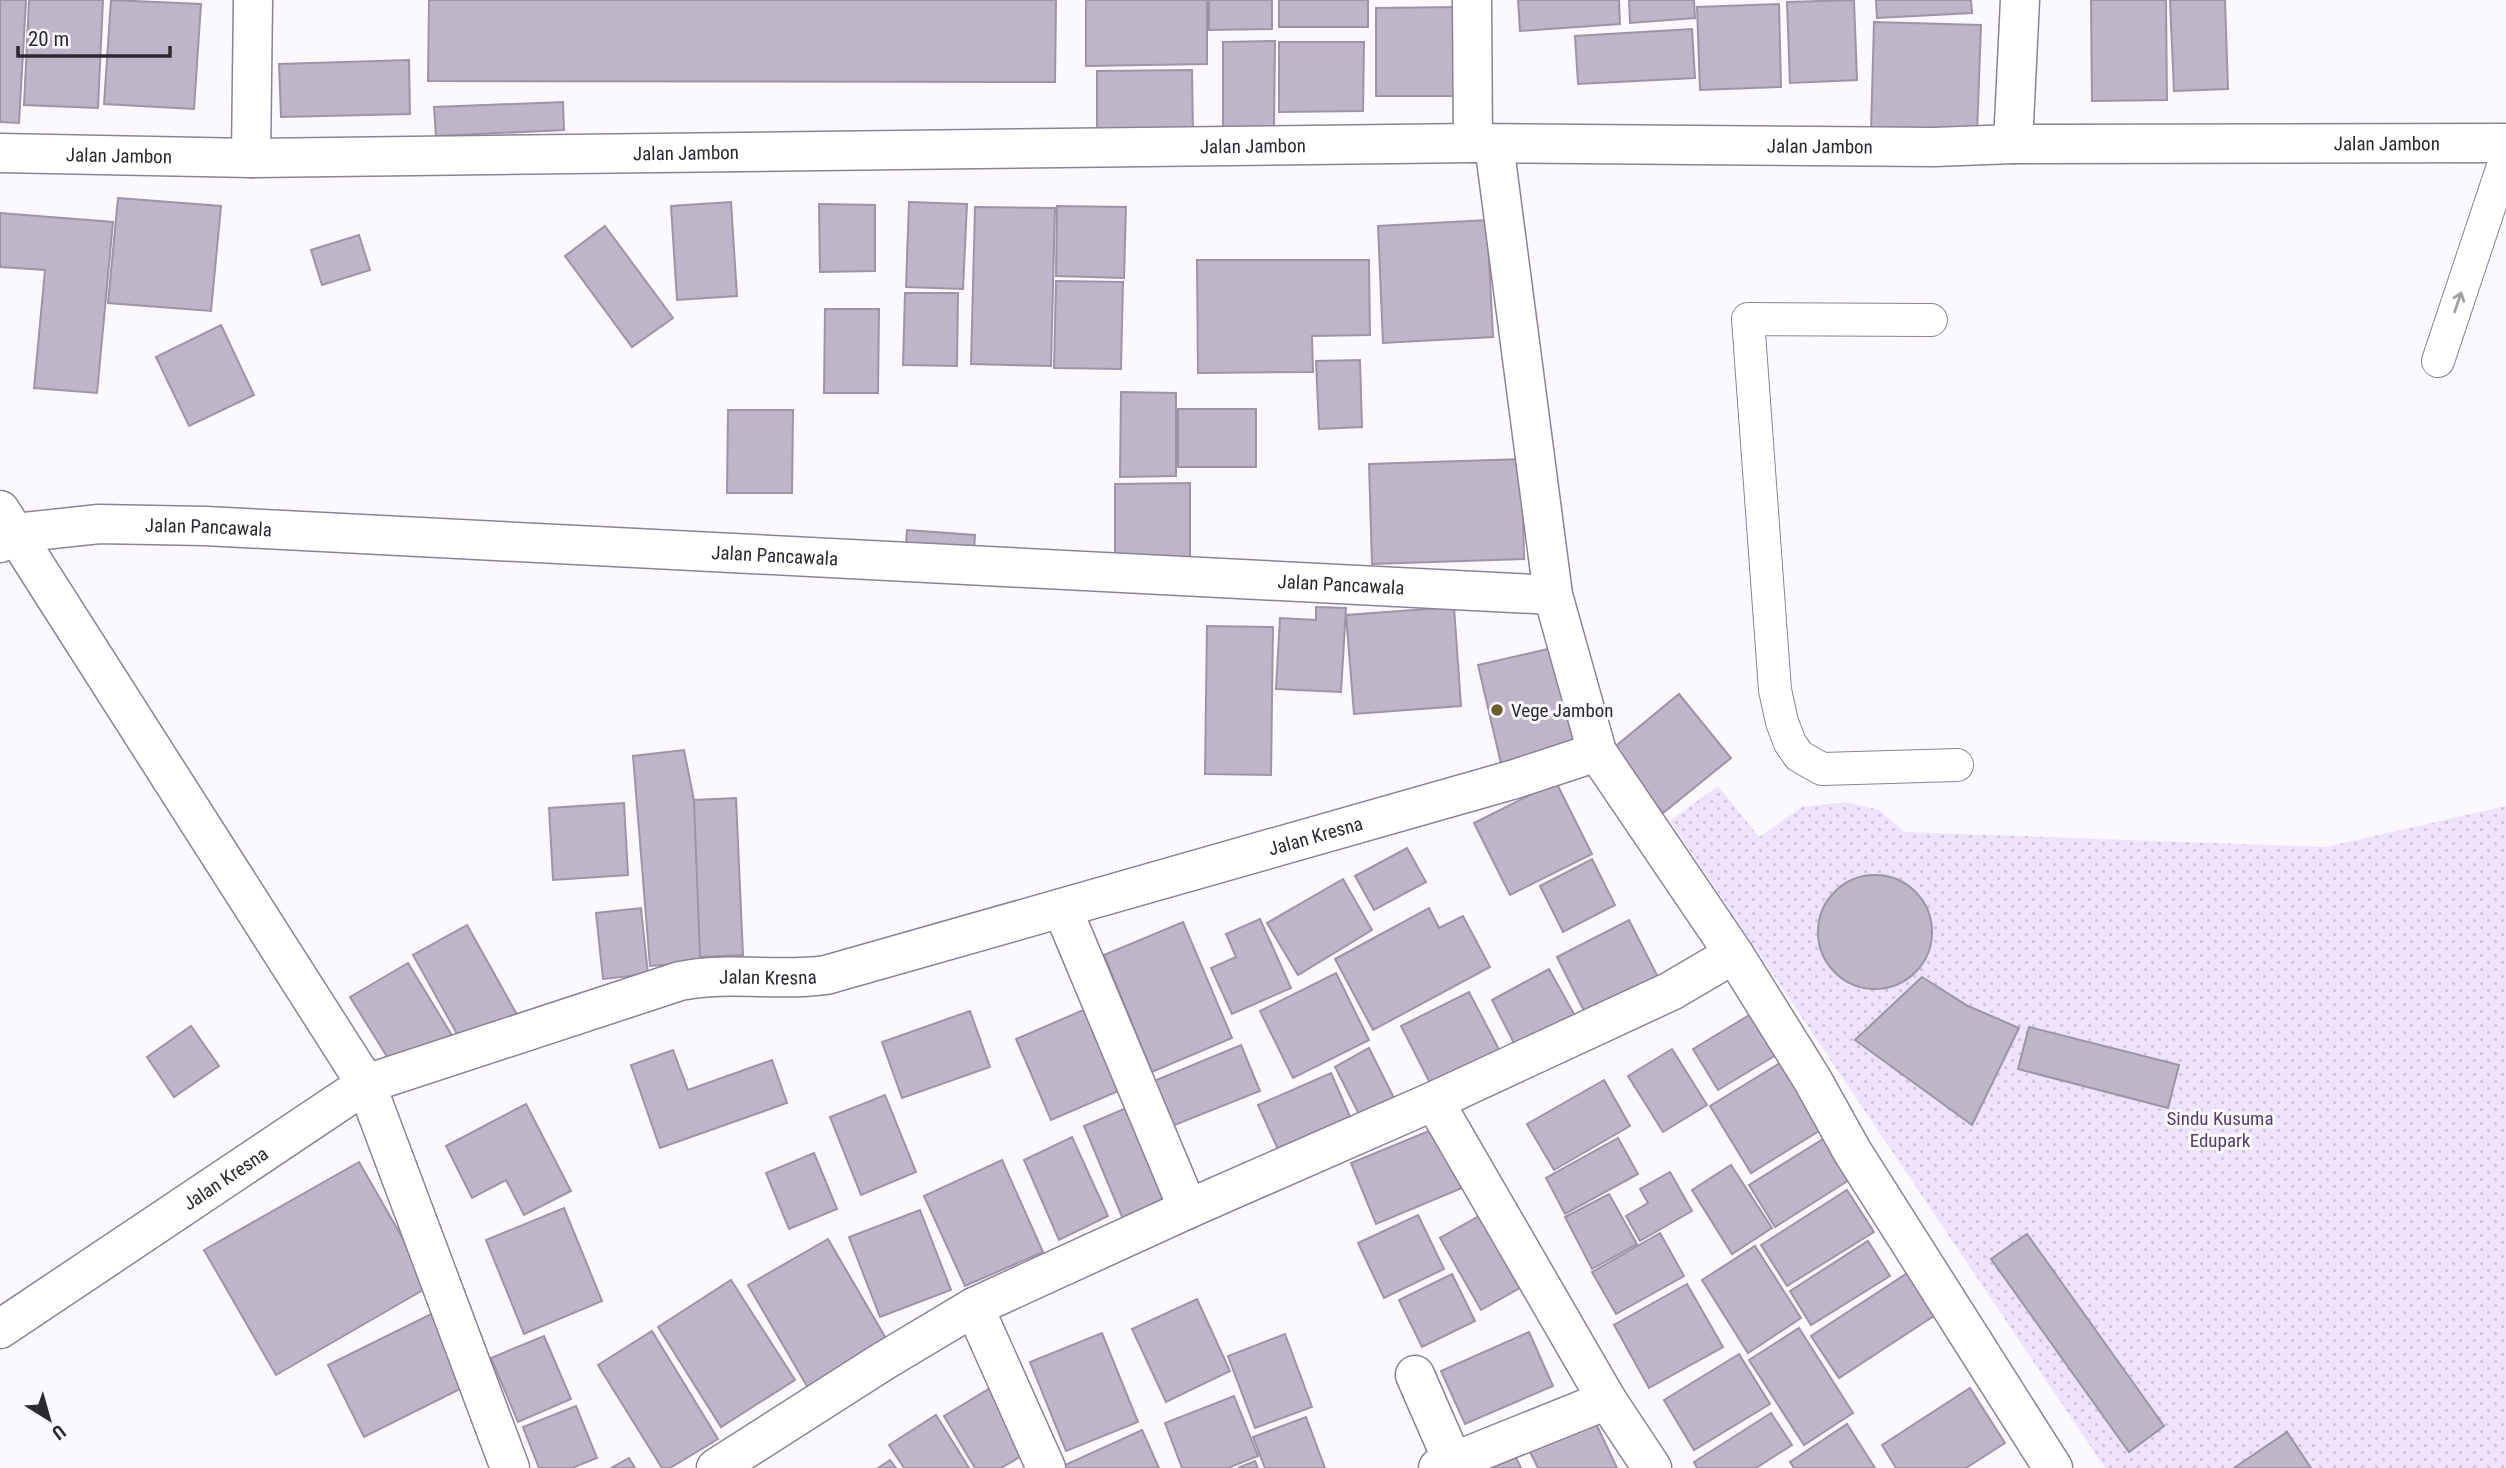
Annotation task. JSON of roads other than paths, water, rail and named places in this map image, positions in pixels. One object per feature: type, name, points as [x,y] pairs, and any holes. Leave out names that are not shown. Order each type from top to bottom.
[{"type":"street","points":[[251,158],[253,0]]},
{"type":"street","points":[[1472,0],[1484,144],[1553,595],[1597,752],[1734,954],[1812,1079],[1852,1151],[2053,1468]]},
{"type":"street","points":[[2013,144],[2020,0]]},
{"type":"street","name":"Jalan Jambon","points":[[0,153],[251,158],[1484,144],[1921,147],[2013,144],[2506,143]]},
{"type":"street","name":"Jalan Pancawala","points":[[5,529],[99,524],[205,526],[1553,595]]},
{"type":"street","points":[[5,529],[366,1084],[510,1468]]},
{"type":"street","name":"Jalan Kresna","points":[[0,1329],[366,1084],[680,981],[701,976],[800,979],[826,975],[1515,779],[1597,752]]},
{"type":"street","points":[[1062,908],[1188,1209]]},
{"type":"street","points":[[716,1468],[974,1307],[1434,1101],[1671,991],[1734,954]]},
{"type":"street","points":[[1434,1101],[1607,1400],[1652,1468]]},
{"type":"street","points":[[974,1307],[1046,1468]]},
{"type":"street","points":[[1415,1375],[1446,1465],[1607,1400]]},
{"type":"lane","points":[[2438,361],[2506,157]]},
{"type":"lane","points":[[1931,320],[1748,319],[1775,690],[1790,743],[1799,756],[1822,769],[1956,765]]},
{"type":"place","name":"Vege Jambon","points":[[1497,710]]},
{"type":"park label","name":"Sindu Kusuma Edupark","points":[[2220,1129]]}]
